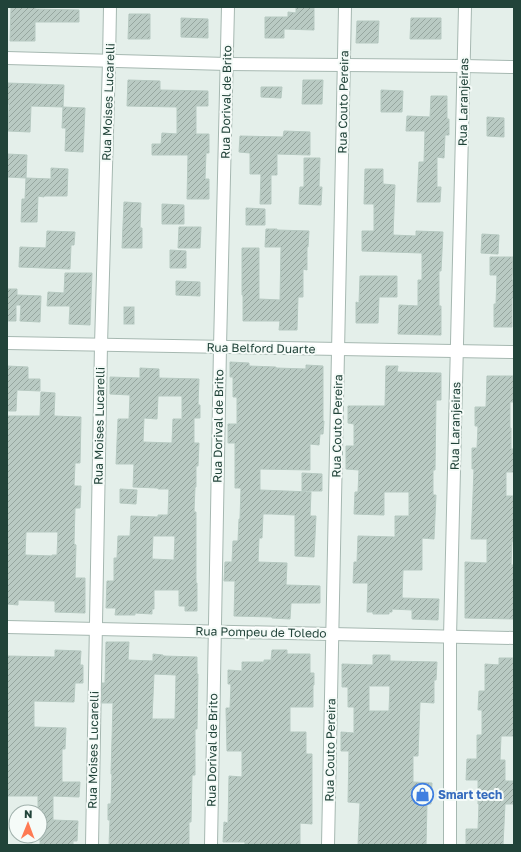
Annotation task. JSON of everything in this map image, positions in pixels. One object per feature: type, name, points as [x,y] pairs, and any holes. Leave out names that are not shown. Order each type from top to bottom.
[{"type":"street","name":"Rua Moises Lucarelli","points":[[92,845],[101,345],[110,7]]},
{"type":"street","name":"Rua Dorival de Brito","points":[[211,845],[214,631],[228,7]]},
{"type":"street","name":"Rua Couto Pereira","points":[[328,845],[345,7]]},
{"type":"street","name":"Rua Laranjeiras","points":[[450,845],[450,637],[465,7]]},
{"type":"street","points":[[7,58],[227,64],[514,67]]},
{"type":"street","name":"Rua Belford Duarte","points":[[7,343],[514,352]]},
{"type":"street","name":"Rua Pompeu de Toledo","points":[[7,627],[514,638]]},
{"type":"building","points":[[11,7],[79,10],[79,22],[35,22],[35,41],[10,41]]},
{"type":"building","points":[[296,7],[314,7],[314,30],[284,29],[284,38],[265,38],[265,17],[288,17],[288,12],[296,13]]},
{"type":"building","points":[[129,14],[150,14],[150,39],[128,39]]},
{"type":"building","points":[[181,18],[208,19],[208,38],[181,37]]},
{"type":"building","points":[[411,18],[441,18],[441,39],[410,39]]},
{"type":"building","points":[[357,21],[379,21],[378,43],[356,43]]},
{"type":"building","points":[[128,80],[160,81],[160,90],[208,91],[208,106],[196,106],[196,134],[209,134],[209,153],[206,153],[205,179],[209,179],[209,199],[187,199],[188,155],[152,155],[152,144],[161,144],[162,133],[177,134],[177,107],[127,106]]},
{"type":"building","points":[[303,80],[323,80],[322,104],[302,104]]},
{"type":"building","points":[[7,83],[64,85],[63,107],[31,106],[30,132],[8,131],[9,104],[7,104]]},
{"type":"building","points":[[261,87],[282,87],[281,98],[261,97]]},
{"type":"building","points":[[381,90],[403,91],[402,112],[381,112]]},
{"type":"building","points":[[431,96],[447,96],[449,135],[445,135],[444,158],[437,157],[437,187],[441,187],[440,202],[417,202],[419,162],[424,162],[425,131],[406,131],[407,116],[430,117]]},
{"type":"building","points":[[63,107],[85,108],[83,152],[65,151],[66,128],[62,128]]},
{"type":"building","points":[[487,117],[504,118],[504,137],[487,136]]},
{"type":"building","points":[[284,131],[310,132],[310,155],[277,154],[277,175],[271,175],[271,204],[260,204],[261,174],[250,174],[250,153],[239,152],[240,136],[283,137]]},
{"type":"building","points":[[7,154],[27,155],[26,178],[7,177]]},
{"type":"building","points":[[304,158],[320,158],[319,187],[322,187],[321,205],[299,204],[300,187],[304,187]]},
{"type":"building","points":[[51,168],[68,169],[67,196],[38,196],[37,222],[21,222],[22,199],[25,199],[26,178],[51,179]]},
{"type":"building","points":[[365,169],[383,169],[383,184],[395,185],[393,235],[416,236],[416,231],[443,232],[441,271],[439,271],[441,335],[398,334],[399,305],[418,306],[418,280],[422,280],[422,253],[362,251],[362,231],[374,231],[374,204],[364,204]]},
{"type":"building","points":[[124,202],[141,203],[140,228],[142,228],[142,248],[122,248]]},
{"type":"building","points":[[162,204],[184,205],[184,224],[162,224]]},
{"type":"building","points":[[246,208],[265,209],[265,225],[246,225]]},
{"type":"building","points":[[179,227],[201,227],[200,248],[178,248]]},
{"type":"building","points":[[266,229],[309,231],[307,270],[303,269],[303,297],[298,297],[297,330],[279,330],[280,321],[243,321],[242,248],[259,248],[259,299],[280,300],[281,247],[265,247]]},
{"type":"building","points":[[47,231],[75,232],[74,245],[71,245],[70,269],[19,267],[20,247],[46,248]]},
{"type":"building","points":[[482,234],[499,235],[498,254],[481,253]]},
{"type":"building","points":[[170,250],[186,251],[186,268],[170,268]]},
{"type":"building","points":[[490,257],[513,257],[512,280],[514,280],[514,298],[512,298],[512,327],[494,327],[494,304],[496,304],[497,275],[490,275]]},
{"type":"building","points":[[65,273],[92,273],[90,325],[69,324],[70,306],[47,306],[48,292],[64,293]]},
{"type":"building","points":[[360,276],[397,276],[397,297],[379,297],[378,323],[356,323],[356,302],[359,303]]},
{"type":"building","points":[[176,281],[200,282],[200,296],[176,295]]},
{"type":"building","points":[[7,289],[17,289],[17,295],[41,296],[40,322],[20,321],[21,305],[16,305],[16,321],[7,321]]},
{"type":"building","points":[[124,307],[134,307],[134,324],[124,324]]},
{"type":"building","points":[[230,362],[249,363],[249,366],[276,368],[306,369],[306,365],[323,366],[323,434],[320,434],[319,445],[310,444],[310,470],[260,469],[260,490],[311,492],[310,516],[316,516],[314,557],[295,556],[295,515],[263,514],[262,538],[259,538],[258,562],[287,563],[286,585],[320,586],[320,603],[291,603],[290,619],[234,616],[235,581],[224,581],[225,562],[232,562],[233,541],[238,541],[241,488],[235,488],[235,443],[228,443],[228,424],[237,424],[237,397],[233,397],[233,377],[230,377]]},
{"type":"building","points":[[7,366],[28,367],[28,379],[40,379],[40,391],[17,390],[16,411],[7,411]]},
{"type":"building","points":[[386,366],[398,366],[397,372],[441,373],[441,400],[436,400],[435,470],[433,470],[433,495],[436,495],[434,539],[422,538],[422,570],[403,570],[402,598],[439,599],[438,620],[412,619],[412,610],[392,609],[392,612],[389,612],[389,614],[373,614],[373,612],[367,612],[368,583],[353,583],[354,562],[357,562],[358,536],[395,537],[395,516],[409,516],[409,492],[384,492],[384,515],[354,514],[355,492],[358,492],[359,470],[346,469],[346,446],[354,446],[354,424],[348,423],[348,406],[385,406]]},
{"type":"building","points":[[140,368],[159,369],[159,378],[199,379],[198,405],[200,405],[200,418],[194,418],[194,443],[199,443],[198,466],[196,466],[194,512],[196,512],[197,611],[185,611],[185,606],[179,606],[179,590],[154,590],[154,609],[152,609],[152,614],[135,613],[135,615],[115,615],[116,608],[106,608],[107,581],[114,581],[114,558],[117,558],[118,536],[130,536],[131,516],[158,517],[158,515],[168,515],[169,489],[133,487],[134,464],[116,464],[118,419],[129,419],[130,395],[110,394],[110,377],[140,378]],"holes":[[[158,396],[182,396],[182,419],[173,419],[172,443],[143,442],[144,418],[157,419]],[[153,536],[175,536],[174,560],[152,559]]]},
{"type":"building","points":[[487,376],[514,376],[513,402],[510,402],[510,428],[511,449],[514,449],[514,472],[506,472],[506,496],[514,496],[514,542],[512,541],[511,565],[514,565],[514,619],[465,618],[465,562],[487,563],[487,539],[471,539],[474,469],[472,469],[472,448],[477,448],[478,426],[475,426],[475,407],[486,407]]},
{"type":"building","points":[[41,392],[55,393],[54,416],[81,417],[80,463],[75,463],[74,486],[81,486],[80,508],[75,508],[74,544],[76,545],[75,578],[85,578],[85,613],[55,612],[55,601],[18,600],[18,605],[7,604],[7,416],[40,416]],"holes":[[[26,532],[58,532],[57,555],[25,555]]]},
{"type":"building","points":[[302,473],[322,474],[322,491],[302,491]]},
{"type":"building","points":[[120,489],[137,490],[136,504],[120,503]]},
{"type":"building","points":[[106,642],[129,642],[128,660],[153,661],[153,654],[163,656],[197,657],[197,729],[195,729],[195,775],[192,775],[189,845],[109,845],[110,820],[108,820],[108,804],[111,804],[113,703],[102,703],[102,683],[105,683]],"holes":[[[154,674],[176,675],[175,719],[152,719]]]},
{"type":"building","points":[[55,650],[81,651],[80,665],[83,665],[83,683],[75,683],[74,702],[34,701],[34,727],[66,728],[65,749],[62,749],[62,782],[80,782],[79,797],[53,796],[53,820],[78,821],[77,841],[73,841],[73,845],[40,845],[48,844],[48,804],[38,804],[38,796],[7,796],[7,656],[55,657]]},
{"type":"building","points":[[272,650],[287,650],[287,654],[310,654],[310,673],[314,673],[313,707],[290,707],[290,732],[306,732],[306,754],[312,754],[312,824],[300,823],[300,845],[245,845],[245,842],[223,842],[224,822],[228,823],[229,776],[242,777],[242,751],[227,751],[226,708],[230,708],[231,684],[228,684],[228,670],[242,671],[242,662],[264,662],[264,660],[271,660]]},
{"type":"building","points":[[373,655],[390,655],[390,661],[437,662],[436,680],[434,680],[434,703],[420,702],[418,756],[413,756],[413,782],[432,783],[431,804],[427,804],[426,845],[358,845],[360,803],[348,802],[349,751],[341,751],[341,732],[354,733],[354,707],[348,707],[348,687],[342,687],[342,664],[373,665]],"holes":[[[369,686],[390,686],[389,711],[369,711]]]},
{"type":"building","points":[[499,658],[514,658],[514,736],[501,736],[500,760],[505,760],[505,781],[514,781],[514,804],[505,804],[503,845],[466,845],[466,829],[478,829],[478,780],[466,780],[467,759],[477,759],[477,735],[482,735],[482,710],[478,710],[479,691],[485,691],[485,664],[499,665]]},
{"type":"place","name":"Smart tech","points":[[422,794]]}]
